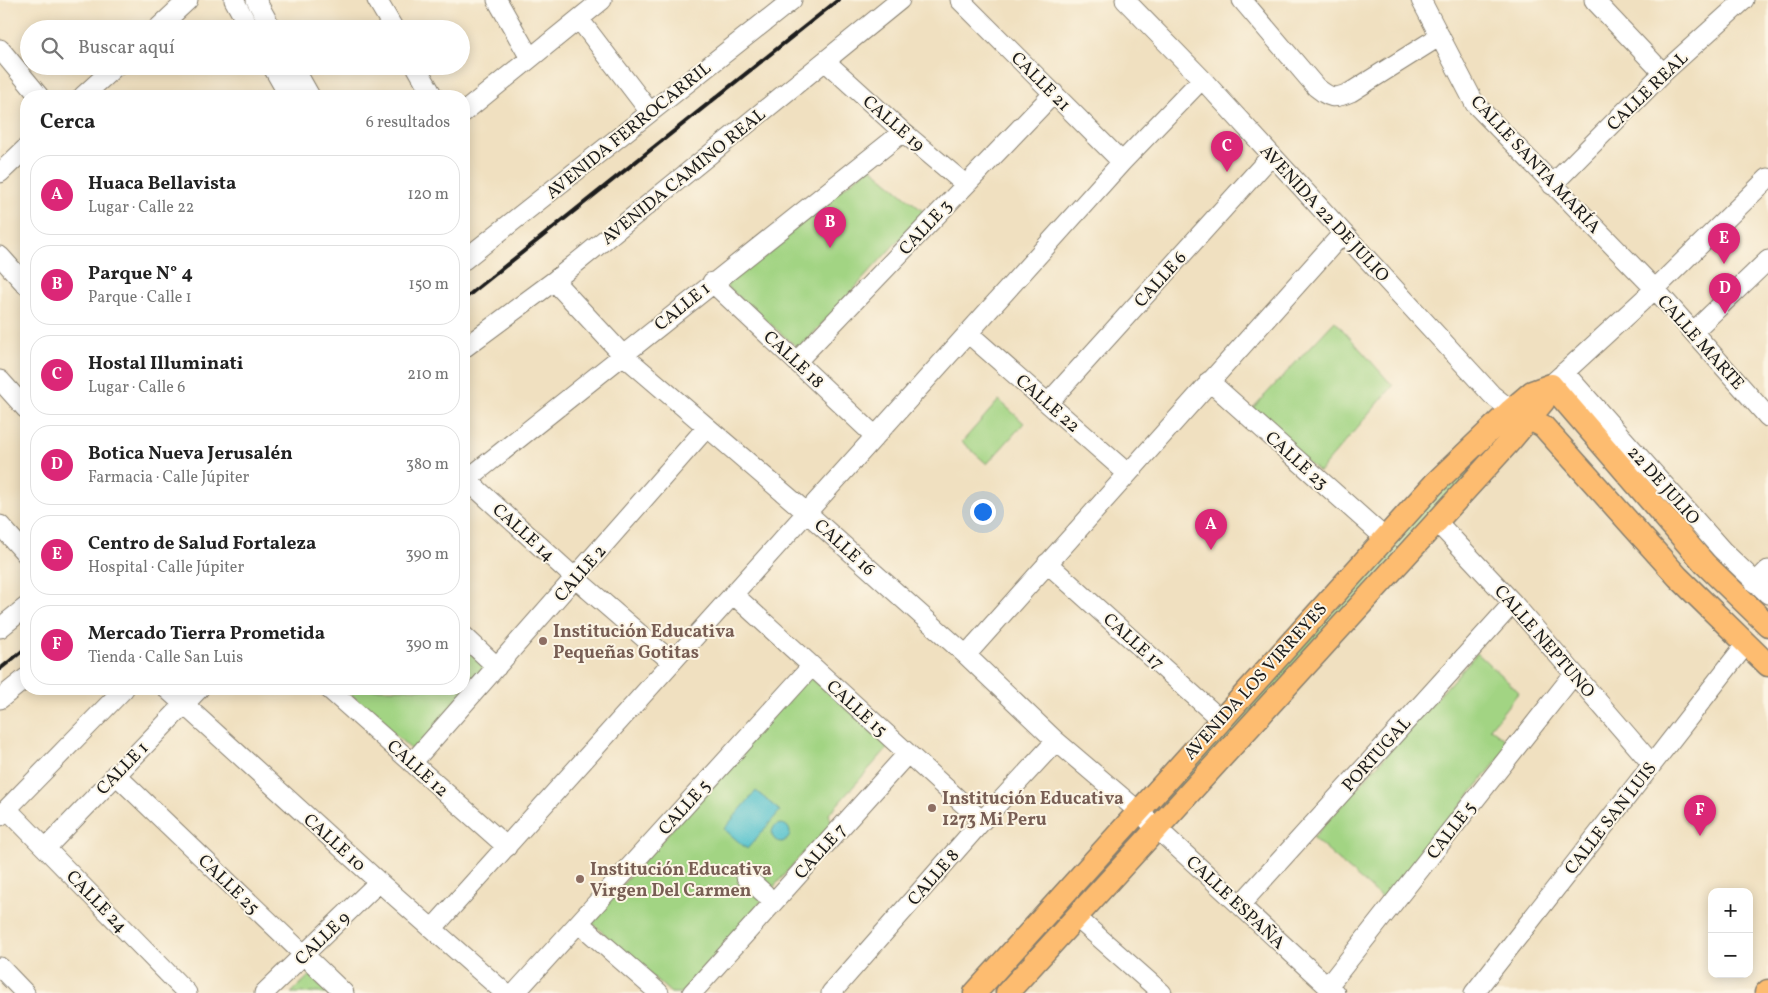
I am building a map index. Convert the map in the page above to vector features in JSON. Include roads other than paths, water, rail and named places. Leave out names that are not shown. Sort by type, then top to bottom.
[{"type":"main road","name":"AVENIDA LOS VIRREYES","points":[[975,993],[1137,810],[1434,484],[1520,414],[1543,402],[1557,379]]},
{"type":"main road","points":[[1557,379],[1705,564],[1768,625]]},
{"type":"main road","name":"AVENIDA LOS VIRREYES","points":[[1007,993],[1436,521],[1520,414]]},
{"type":"main road","points":[[1520,414],[1543,426],[1678,577],[1768,665]]},
{"type":"street","points":[[167,20],[188,0]]},
{"type":"street","points":[[234,0],[245,20]]},
{"type":"street","points":[[256,0],[267,20]]},
{"type":"street","points":[[377,0],[389,20]]},
{"type":"street","points":[[497,0],[530,58]]},
{"type":"street","points":[[470,107],[602,0]]},
{"type":"street","name":"AVENIDA FERROCARRIL","points":[[470,255],[792,0]]},
{"type":"street","name":"AVENIDA CAMINO REAL","points":[[470,344],[554,281],[900,0]]},
{"type":"street","name":"CALLE 21","points":[[960,0],[1122,162]]},
{"type":"street","name":"AVENIDA 22 DE JULIO","points":[[1125,0],[1202,79],[1492,395],[1520,414]]},
{"type":"street","points":[[1242,0],[1316,87],[1329,97],[1340,97],[1351,92],[1440,36]]},
{"type":"street","name":"CALLE SANTA MARÍA","points":[[1421,0],[1475,104],[1655,289]]},
{"type":"street","points":[[1594,0],[1663,73]]},
{"type":"street","name":"CALLE REAL","points":[[1552,185],[1734,3]]},
{"type":"street","points":[[579,19],[650,112]]},
{"type":"street","points":[[0,49],[20,73]]},
{"type":"street","name":"CALLE 19","points":[[825,61],[903,132],[965,184]]},
{"type":"street","points":[[22,75],[34,90]]},
{"type":"street","points":[[90,90],[106,75]]},
{"type":"street","points":[[277,75],[286,90]]},
{"type":"street","points":[[298,75],[307,90]]},
{"type":"street","points":[[421,75],[430,90]]},
{"type":"street","points":[[433,928],[1122,162],[1202,79]]},
{"type":"street","name":"CALLE 3","points":[[797,361],[1054,93]]},
{"type":"street","name":"CALLE 1","points":[[470,476],[903,132]]},
{"type":"street","points":[[0,173],[20,154]]},
{"type":"street","name":"CALLE 6","points":[[1048,403],[1272,155]]},
{"type":"street","name":"AVENIDA LOS VIRREYES","points":[[1557,379],[1655,289],[1768,178]]},
{"type":"street","points":[[966,655],[1127,473],[1344,233]]},
{"type":"street","points":[[0,256],[20,278]]},
{"type":"street","points":[[1693,332],[1768,260]]},
{"type":"street","name":"CALLE 16","points":[[554,281],[622,354],[807,512],[966,655],[1056,741],[1137,810]]},
{"type":"street","name":"CALLE 18","points":[[712,282],[876,436]]},
{"type":"street","name":"CALLE MARTE","points":[[1655,289],[1767,412]]},
{"type":"street","name":"CALLE 22","points":[[968,333],[1127,473]]},
{"type":"street","name":"22 DE JULIO","points":[[1557,379],[1722,550],[1764,582]]},
{"type":"street","points":[[0,380],[20,402]]},
{"type":"street","name":"CALLE 23","points":[[1209,382],[1384,538]]},
{"type":"street","name":"CALLE 2","points":[[412,763],[707,427]]},
{"type":"street","name":"CALLE 14","points":[[470,484],[672,662]]},
{"type":"street","name":"CALLE NEPTUNO","points":[[1436,521],[1513,603],[1652,764]]},
{"type":"street","points":[[0,525],[20,547]]},
{"type":"street","name":"CALLE 17","points":[[1047,563],[1220,719]]},
{"type":"street","name":"CALLE 15","points":[[733,594],[982,821]]},
{"type":"street","name":"PORTUGAL","points":[[1240,905],[1513,603]]},
{"type":"street","points":[[0,628],[20,612]]},
{"type":"street","points":[[470,642],[497,667]]},
{"type":"street","name":"CALLE SAN LUIS","points":[[1474,993],[1746,644]]},
{"type":"street","name":"CALLE 5","points":[[515,993],[812,666]]},
{"type":"street","name":"CALLE 5","points":[[1331,990],[1574,674]]},
{"type":"street","points":[[0,699],[20,683]]},
{"type":"street","points":[[4,812],[118,695]]},
{"type":"street","name":"CALLE 10","points":[[173,695],[504,993]]},
{"type":"street","name":"CALLE 1","points":[[46,848],[193,695]]},
{"type":"street","name":"CALLE 12","points":[[336,695],[507,847]]},
{"type":"street","name":"CALLE 8","points":[[831,993],[982,821],[1056,741]]},
{"type":"street","name":"CALLE 7","points":[[692,993],[908,754]]},
{"type":"street","name":"CALLE 25","points":[[116,774],[344,993]]},
{"type":"street","name":"CALLE ESPAÑA","points":[[1137,810],[1331,990]]},
{"type":"street","name":"CALLE 24","points":[[4,812],[46,848],[187,993]]},
{"type":"street","points":[[746,877],[765,894]]},
{"type":"street","name":"CALLE 9","points":[[264,993],[379,882]]},
{"type":"street","points":[[1076,917],[1162,993]]},
{"type":"street","points":[[579,922],[659,993]]},
{"type":"street","points":[[0,967],[25,993]]},
{"type":"water","points":[[756,791],[780,811],[747,849],[724,829]]},
{"type":"water","points":[[777,824],[785,824],[790,829],[788,840],[777,842],[772,837],[772,829]]},
{"type":"railway","points":[[470,294],[838,0]]},
{"type":"railway","points":[[0,669],[20,653]]},
{"type":"place","name":"Hostal Illuminati","points":[[1227,172]]},
{"type":"place","name":"Parque N° 4","points":[[830,248]]},
{"type":"place","name":"Centro de Salud Fortaleza","points":[[1724,264]]},
{"type":"place","name":"Botica Nueva Jerusalén","points":[[1725,314]]},
{"type":"place","name":"Huaca Bellavista","points":[[1211,550]]},
{"type":"place","name":"Institución Educativa Pequeñas Gotitas","points":[[543,641]]},
{"type":"place","name":"Institución Educativa 1273 Mi Peru","points":[[932,808]]},
{"type":"place","name":"Mercado Tierra Prometida","points":[[1700,836]]},
{"type":"place","name":"Institución Educativa Virgen Del Carmen","points":[[580,879]]}]
